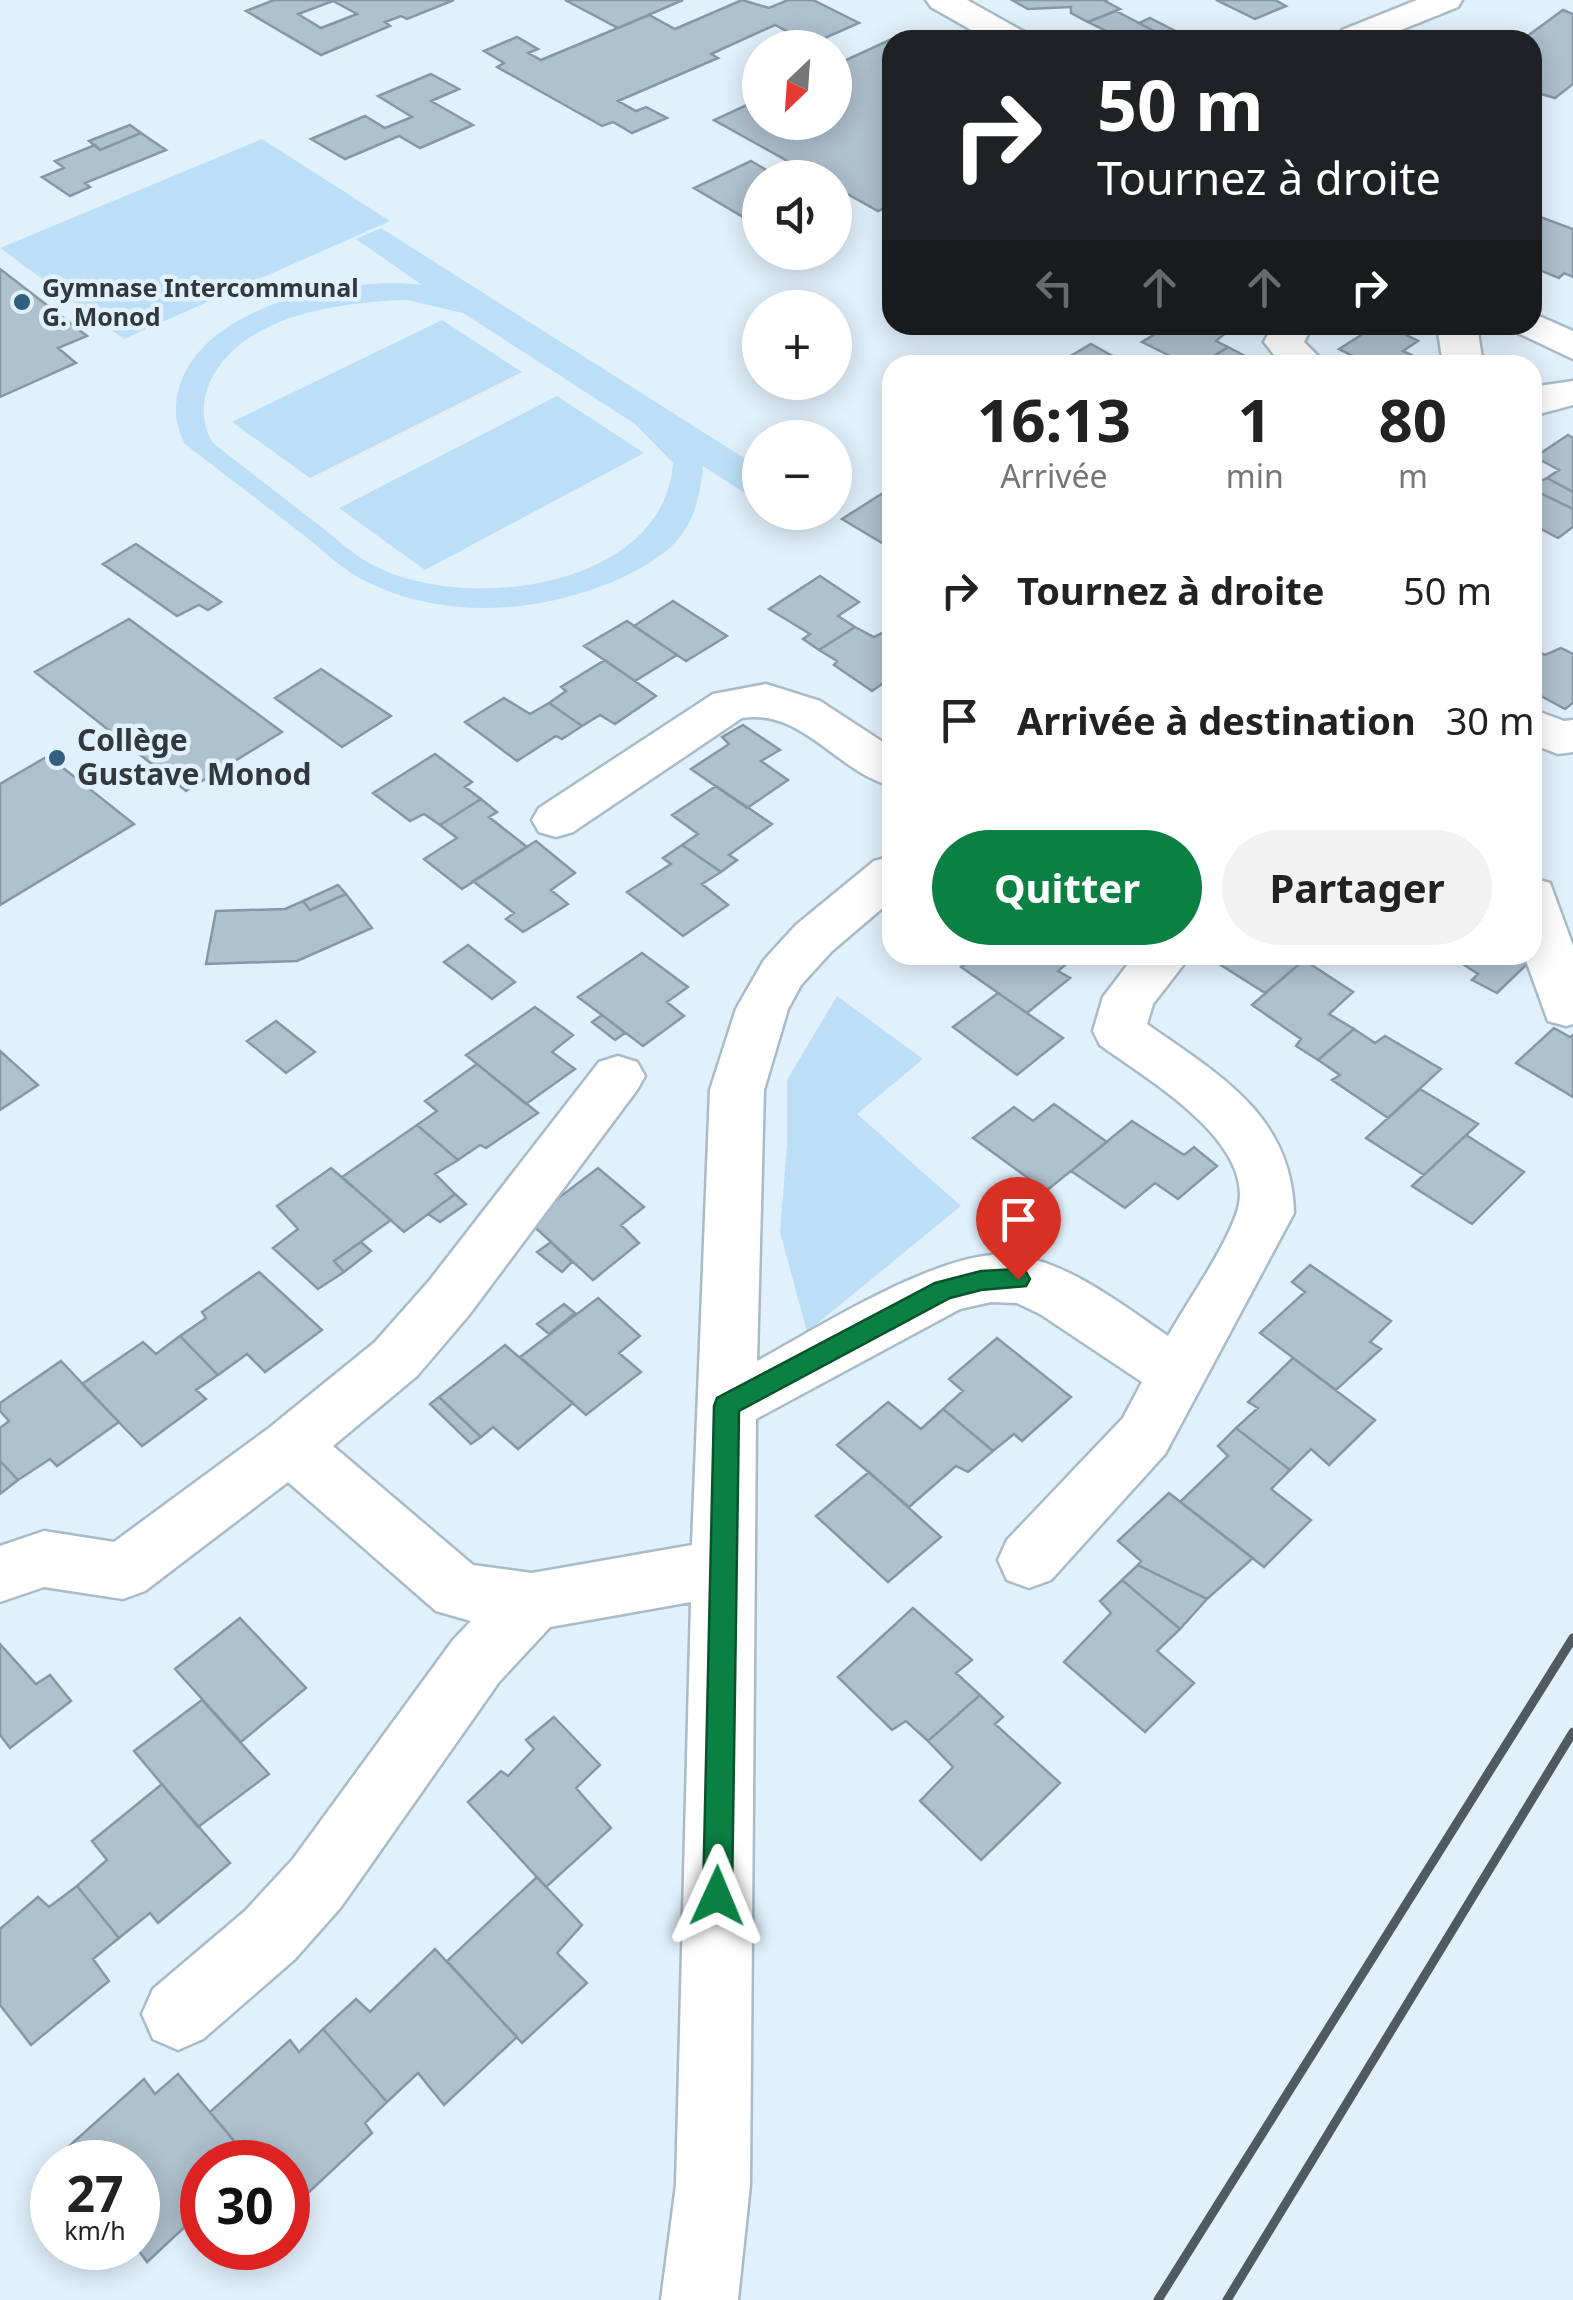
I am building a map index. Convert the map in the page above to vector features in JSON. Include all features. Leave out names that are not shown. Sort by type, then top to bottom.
[{"type":"street","points":[[943,0],[996,30]]},
{"type":"street","points":[[1371,30],[1446,0]]},
{"type":"street","points":[[1542,330],[1573,347]]},
{"type":"street","points":[[1542,398],[1573,393]]},
{"type":"street","points":[[556,820],[730,704],[766,699],[804,712],[882,763]]},
{"type":"street","points":[[698,2300],[714,2166],[726,1406],[738,1090],[748,1048],[782,973],[814,938],[882,881]]},
{"type":"street","points":[[1542,929],[1566,1008]]},
{"type":"street","points":[[1029,1560],[1144,1436],[1266,1213],[1270,1186],[1260,1156],[1237,1121],[1119,1031],[1129,997],[1156,965]]},
{"type":"street","points":[[0,1574],[44,1560],[123,1571],[290,1446],[396,1359],[448,1298],[618,1076]]},
{"type":"street","points":[[726,1406],[944,1290],[981,1280],[1018,1279],[1062,1299],[1180,1376]]},
{"type":"street","points":[[290,1446],[458,1591],[532,1602],[724,1568]]},
{"type":"street","points":[[178,2014],[270,1936],[317,1882],[476,1660],[532,1602]]},
{"type":"shaded area","points":[[262,139],[390,221],[124,339],[0,248]]},
{"type":"shaded area","points":[[381,228],[742,457],[742,491],[703,466],[698,496],[682,534],[647,564],[617,580],[556,600],[524,606],[460,607],[397,594],[351,573],[185,444],[177,423],[180,385],[195,357],[219,334],[249,315],[320,291],[391,283],[422,285],[356,239]],"holes":[[[407,300],[463,313],[635,424],[673,463],[661,506],[635,539],[597,564],[553,580],[504,588],[455,587],[410,579],[357,555],[213,443],[204,415],[209,384],[224,360],[268,327],[324,309]]]},
{"type":"shaded area","points":[[442,320],[522,372],[310,478],[232,422]]},
{"type":"shaded area","points":[[557,396],[644,453],[425,570],[339,508]]},
{"type":"shaded area","points":[[837,996],[923,1059],[857,1114],[961,1206],[807,1332],[780,1232],[787,1080]]},
{"type":"building","points":[[274,0],[454,0],[407,19],[401,16],[385,22],[390,26],[321,55],[246,11]],"holes":[[[333,1],[357,14],[321,28],[298,14]]]},
{"type":"building","points":[[565,0],[683,0],[618,28]]},
{"type":"building","points":[[742,0],[769,8],[788,0],[813,0],[859,23],[843,30],[784,30],[775,25],[764,30],[742,30],[742,40],[711,54],[718,58],[618,101],[636,111],[646,107],[667,118],[632,133],[613,122],[602,126],[497,67],[504,63],[484,51],[517,37],[538,49],[528,53],[541,60],[649,15],[675,29]]},
{"type":"building","points":[[1012,0],[1108,0],[1105,1],[1120,9],[1088,22],[1071,13],[1071,7],[1028,9]]},
{"type":"building","points":[[1216,0],[1275,0],[1286,6],[1255,19]]},
{"type":"building","points":[[1563,10],[1573,14],[1573,84],[1555,98],[1542,94],[1542,30],[1536,30]]},
{"type":"building","points":[[1116,11],[1152,30],[1104,30],[1088,22]]},
{"type":"building","points":[[1150,18],[1173,30],[1152,30],[1139,23]]},
{"type":"building","points":[[882,44],[882,209],[878,211],[852,196],[852,160],[786,160],[750,140],[852,140],[852,57]]},
{"type":"building","points":[[431,74],[459,89],[431,101],[473,125],[420,148],[399,136],[345,159],[311,139],[365,116],[385,128],[412,117],[378,96]]},
{"type":"building","points":[[742,107],[742,136],[714,120]]},
{"type":"building","points":[[130,125],[141,133],[100,150],[89,141]]},
{"type":"building","points":[[141,133],[166,150],[85,183],[90,187],[70,196],[42,177],[64,168],[55,161],[95,145],[100,150]]},
{"type":"building","points":[[742,165],[742,216],[694,188]]},
{"type":"building","points":[[1542,218],[1573,229],[1573,277],[1564,273],[1559,278],[1542,271]]},
{"type":"building","name":"Gymnase Intercommunal G. Monod","points":[[0,269],[87,336],[58,348],[76,363],[0,397]]},
{"type":"building","points":[[1154,335],[1223,335],[1216,341],[1228,347],[1215,355],[1168,355],[1142,342]]},
{"type":"building","points":[[1361,335],[1406,335],[1418,341],[1403,351],[1411,355],[1351,355],[1339,349]]},
{"type":"building","points":[[1091,344],[1111,355],[1072,355]]},
{"type":"building","points":[[1228,347],[1243,355],[1216,355]]},
{"type":"building","points":[[1568,435],[1573,438],[1573,492],[1547,478],[1559,470],[1542,461],[1542,452]]},
{"type":"building","points":[[1547,478],[1573,492],[1573,509],[1542,494],[1542,480]]},
{"type":"building","points":[[882,494],[882,543],[852,525],[852,513]]},
{"type":"building","points":[[1542,494],[1573,509],[1573,527],[1558,538],[1542,529]]},
{"type":"building","points":[[136,544],[221,602],[208,610],[199,605],[177,616],[103,564]]},
{"type":"building","points":[[820,576],[859,602],[838,616],[855,627],[819,650],[803,639],[810,634],[769,609]]},
{"type":"building","points":[[673,601],[727,636],[686,661],[634,626]]},
{"type":"building","points":[[129,619],[282,732],[186,791],[35,672]]},
{"type":"building","points":[[627,621],[677,655],[635,681],[584,646]]},
{"type":"building","points":[[855,627],[874,637],[882,633],[882,684],[872,691],[819,650]]},
{"type":"building","points":[[1561,648],[1573,654],[1573,703],[1565,709],[1542,696],[1542,654]]},
{"type":"building","points":[[605,660],[656,696],[615,724],[600,715],[582,726],[549,703],[566,691],[561,687]]},
{"type":"building","points":[[321,669],[391,716],[342,747],[275,698]]},
{"type":"building","points":[[504,698],[530,714],[549,703],[582,726],[562,739],[556,736],[517,761],[465,722]]},
{"type":"building","points":[[743,725],[780,750],[761,761],[788,780],[747,808],[691,769],[729,744],[722,737]]},
{"type":"building","points":[[435,754],[472,782],[465,787],[481,799],[440,825],[424,814],[410,821],[373,793]]},
{"type":"building","points":[[48,756],[134,824],[0,905],[0,784]]},
{"type":"building","points":[[716,786],[772,824],[729,855],[737,860],[721,872],[682,845],[698,834],[672,815]]},
{"type":"building","points":[[481,799],[497,812],[489,817],[527,847],[462,889],[424,859],[457,838],[440,825]]},
{"type":"building","points":[[536,841],[575,873],[551,890],[568,904],[523,932],[506,919],[514,913],[473,881]]},
{"type":"building","points":[[682,845],[721,872],[702,884],[728,905],[683,936],[627,892],[671,864],[663,858]]},
{"type":"building","points":[[338,885],[346,894],[310,910],[303,901]]},
{"type":"building","points":[[346,894],[372,928],[297,961],[206,964],[216,911],[285,909],[303,901],[310,910]]},
{"type":"building","points":[[468,945],[515,982],[492,999],[444,962]]},
{"type":"building","points":[[642,953],[688,987],[667,1002],[684,1016],[643,1046],[578,997]]},
{"type":"building","points":[[1065,965],[1058,971],[1070,978],[1027,1013],[961,967]]},
{"type":"building","points":[[1221,965],[1298,965],[1265,993]]},
{"type":"building","points":[[1298,965],[1312,965],[1353,992],[1329,1014],[1354,1029],[1318,1060],[1296,1046],[1301,1039],[1252,1005]]},
{"type":"building","points":[[1464,965],[1526,965],[1497,993],[1472,980],[1478,974]]},
{"type":"building","points":[[998,993],[1063,1038],[1017,1075],[953,1027]]},
{"type":"building","points":[[535,1007],[573,1035],[552,1052],[575,1069],[526,1104],[466,1055]]},
{"type":"building","points":[[602,1015],[625,1033],[615,1040],[592,1022]]},
{"type":"building","points":[[276,1021],[315,1052],[286,1073],[247,1041]]},
{"type":"building","points":[[1554,1028],[1573,1035],[1573,1097],[1516,1063]]},
{"type":"building","points":[[1354,1029],[1375,1043],[1385,1036],[1441,1069],[1388,1118],[1332,1080],[1340,1075],[1318,1060]]},
{"type":"building","points":[[0,1051],[38,1085],[0,1110]]},
{"type":"building","points":[[477,1064],[538,1113],[486,1148],[480,1145],[458,1160],[417,1125],[437,1111],[425,1101]]},
{"type":"building","points":[[1420,1089],[1478,1124],[1424,1175],[1366,1138]]},
{"type":"building","points":[[1054,1104],[1107,1142],[1046,1191],[973,1138],[1014,1107],[1033,1121]]},
{"type":"building","points":[[1132,1121],[1184,1155],[1194,1147],[1217,1166],[1178,1199],[1155,1183],[1125,1208],[1071,1171]]},
{"type":"building","points":[[417,1125],[458,1160],[435,1174],[455,1194],[404,1232],[342,1177]]},
{"type":"building","points":[[1466,1135],[1524,1172],[1472,1224],[1412,1186]]},
{"type":"building","points":[[331,1168],[391,1220],[334,1261],[344,1272],[318,1289],[273,1248],[298,1229],[277,1206]]},
{"type":"building","points":[[598,1168],[644,1207],[621,1225],[639,1243],[593,1280],[528,1221]]},
{"type":"building","points":[[455,1194],[466,1204],[440,1222],[428,1214]]},
{"type":"building","points":[[361,1242],[371,1251],[344,1272],[334,1261]]},
{"type":"building","points":[[551,1242],[572,1262],[562,1272],[537,1252]]},
{"type":"building","points":[[1310,1265],[1391,1321],[1370,1342],[1381,1349],[1336,1390],[1260,1333],[1305,1292],[1292,1282]]},
{"type":"building","points":[[259,1272],[322,1330],[265,1372],[247,1354],[218,1375],[180,1336],[206,1318],[202,1312]]},
{"type":"building","points":[[598,1298],[640,1336],[619,1353],[641,1372],[586,1415],[520,1357]]},
{"type":"building","points":[[564,1304],[575,1313],[549,1334],[537,1324]]},
{"type":"building","points":[[180,1336],[218,1375],[196,1390],[206,1399],[142,1446],[82,1384],[143,1342],[156,1354]]},
{"type":"building","points":[[997,1338],[1071,1397],[1022,1441],[1014,1434],[993,1451],[943,1409],[963,1391],[949,1379]]},
{"type":"building","points":[[505,1345],[573,1403],[518,1449],[493,1427],[481,1437],[439,1397]]},
{"type":"building","points":[[1293,1358],[1375,1420],[1329,1465],[1311,1449],[1290,1470],[1236,1428],[1258,1408],[1248,1402]]},
{"type":"building","points":[[61,1361],[119,1422],[57,1466],[50,1459],[18,1480],[0,1461],[0,1428],[9,1421],[0,1411],[0,1403]]},
{"type":"building","points":[[439,1397],[481,1437],[471,1444],[430,1404]]},
{"type":"building","points":[[888,1402],[921,1429],[943,1409],[993,1451],[968,1472],[956,1466],[909,1507],[837,1445]]},
{"type":"building","points":[[1236,1428],[1290,1470],[1271,1489],[1311,1520],[1264,1567],[1180,1502],[1228,1456],[1218,1446]]},
{"type":"building","points":[[0,1461],[18,1480],[0,1494]]},
{"type":"building","points":[[869,1472],[941,1537],[888,1582],[816,1516]]},
{"type":"building","points":[[1169,1493],[1253,1558],[1207,1599],[1138,1565],[1141,1561],[1118,1541]]},
{"type":"building","points":[[1138,1565],[1207,1599],[1180,1629],[1122,1580]]},
{"type":"building","points":[[1122,1580],[1180,1629],[1157,1651],[1194,1683],[1145,1732],[1064,1662],[1111,1613],[1100,1601]]},
{"type":"building","points":[[913,1608],[972,1660],[956,1673],[980,1695],[928,1741],[906,1721],[892,1730],[838,1677]]},
{"type":"building","points":[[240,1618],[306,1688],[241,1742],[175,1669]]},
{"type":"building","points":[[0,1644],[36,1684],[50,1675],[71,1701],[10,1748],[0,1735]]},
{"type":"building","points":[[980,1695],[1003,1717],[995,1724],[1060,1783],[981,1860],[920,1801],[953,1767],[928,1741]]},
{"type":"building","points":[[202,1700],[269,1774],[198,1827],[134,1751]]},
{"type":"building","points":[[554,1717],[600,1765],[576,1788],[611,1828],[546,1887],[468,1802],[501,1771],[508,1776],[534,1749],[526,1740]]},
{"type":"building","points":[[162,1784],[230,1863],[158,1923],[150,1913],[119,1938],[77,1886],[107,1860],[92,1841]]},
{"type":"building","points":[[537,1877],[582,1925],[557,1953],[587,1983],[522,2043],[447,1961]]},
{"type":"building","points":[[77,1886],[119,1938],[93,1959],[109,1981],[31,2045],[0,2005],[0,1929],[38,1897],[49,1907]]},
{"type":"building","points":[[435,1949],[517,2037],[444,2105],[418,2073],[387,2102],[323,2029],[356,1999],[370,2012]]},
{"type":"building","points":[[323,2029],[387,2102],[365,2123],[372,2133],[310,2191],[310,2140],[234,2140],[210,2112],[290,2040],[299,2052]]},
{"type":"building","points":[[178,2074],[233,2140],[180,2140],[180,2231],[160,2250],[160,2140],[76,2140],[144,2079],[155,2094]]},
{"type":"railway","points":[[1158,2300],[1573,1638]]},
{"type":"railway","points":[[1227,2300],[1573,1732]]},
{"type":"place","name":"Gymnase Intercommunal G. Monod","points":[[22,302]]},
{"type":"place","name":"Collège Gustave Monod","points":[[57,758]]},
{"type":"route","points":[[717,1896],[726,1406],[944,1290],[981,1280],[1018,1279]]}]
